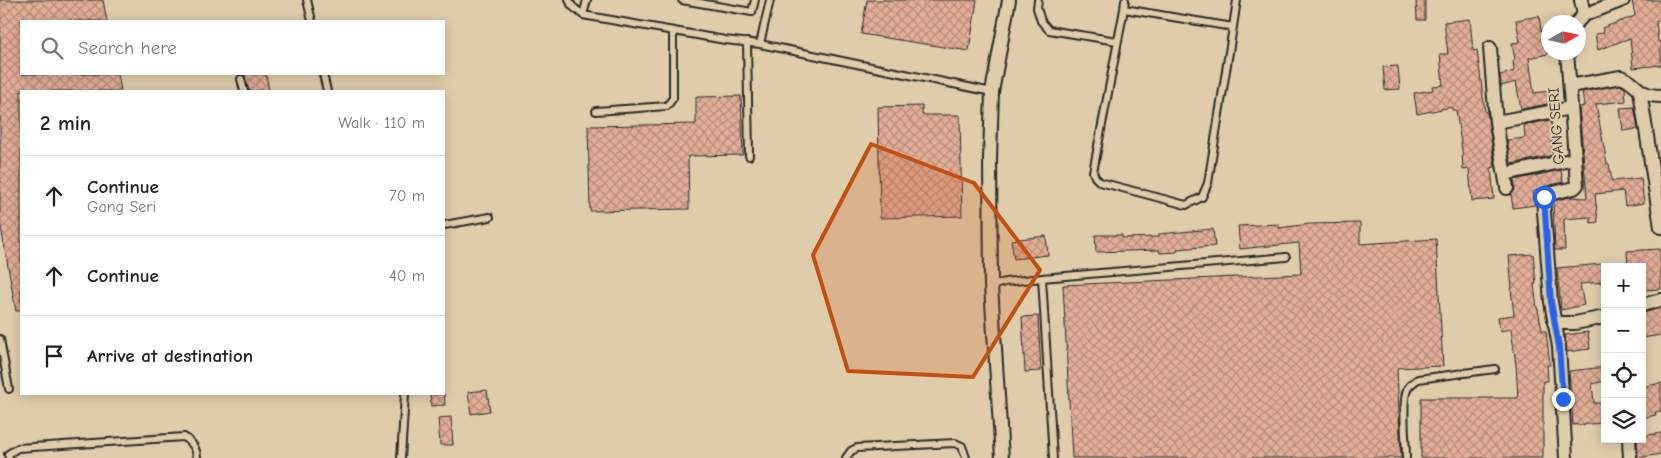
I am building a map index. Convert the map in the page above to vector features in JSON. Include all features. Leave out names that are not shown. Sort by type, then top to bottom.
[{"type":"street","points":[[1002,458],[992,286],[990,159],[992,92],[1009,0]]},
{"type":"street","points":[[1580,15],[1581,0]]},
{"type":"street","points":[[1586,16],[1616,2]]},
{"type":"street","points":[[1490,48],[1496,122],[1507,188]]},
{"type":"street","name":"GANG SERI","points":[[1554,323],[1543,199],[1545,195],[1574,188],[1576,184],[1568,60]]},
{"type":"street","points":[[1570,86],[1621,77],[1640,91],[1652,96],[1661,96]]},
{"type":"street","points":[[1640,91],[1661,227]]},
{"type":"street","points":[[1496,122],[1571,108]]},
{"type":"street","points":[[1505,174],[1575,159]]},
{"type":"street","points":[[1646,304],[1661,300]]},
{"type":"street","points":[[1566,458],[1559,347],[1554,323],[1575,323],[1601,318]]},
{"type":"street","points":[[1629,443],[1630,458]]},
{"type":"lane","points":[[308,0],[312,20]]},
{"type":"lane","points":[[569,0],[572,6],[583,15],[725,40],[760,44],[992,92]]},
{"type":"lane","points":[[583,15],[586,0]]},
{"type":"lane","points":[[682,0],[752,12],[755,0]]},
{"type":"lane","points":[[760,44],[770,0]]},
{"type":"lane","points":[[1038,0],[1037,8],[1041,21],[1049,30],[1117,40]]},
{"type":"lane","points":[[1126,0],[1093,172],[1100,182],[1186,205],[1202,197],[1208,184],[1237,0]]},
{"type":"lane","points":[[1124,9],[1232,27]]},
{"type":"lane","points":[[596,111],[667,106],[671,103],[673,98],[673,31]]},
{"type":"lane","points":[[747,42],[749,156]]},
{"type":"lane","points":[[322,75],[326,90]]},
{"type":"lane","points":[[241,79],[244,90]]},
{"type":"lane","points":[[445,225],[490,217]]},
{"type":"lane","points":[[992,286],[1005,282],[1042,278],[1286,257]]},
{"type":"lane","points":[[1042,278],[1053,458]]},
{"type":"lane","points":[[0,339],[9,389]]},
{"type":"lane","points":[[1406,458],[1405,402],[1406,392],[1411,384],[1418,379],[1495,369]]},
{"type":"lane","points":[[401,458],[405,395]]},
{"type":"lane","points":[[9,458],[8,454],[18,448],[184,437],[192,443],[197,453],[197,458]]},
{"type":"lane","points":[[846,458],[851,451],[857,448],[955,443],[962,446],[966,458]]},
{"type":"highlighted area","points":[[871,144],[974,183],[1040,270],[973,377],[848,371],[813,255]]},
{"type":"building","points":[[0,0],[103,0],[107,20],[20,20],[20,75],[118,75],[121,90],[20,90],[20,311],[16,311],[0,222]]},
{"type":"building","points":[[867,0],[977,0],[969,51],[861,34]]},
{"type":"building","points":[[1416,0],[1425,0],[1425,20],[1417,20]]},
{"type":"building","points":[[1632,0],[1660,0],[1661,21],[1656,21],[1658,42],[1661,41],[1661,65],[1633,68],[1630,38],[1598,50],[1595,34],[1604,33],[1602,28],[1635,16]]},
{"type":"building","points":[[1539,16],[1541,55],[1529,58],[1534,93],[1550,91],[1552,103],[1521,109],[1516,82],[1501,86],[1500,75],[1514,71],[1513,61],[1515,60],[1512,43],[1520,42],[1516,20]]},
{"type":"building","points":[[1470,19],[1473,51],[1477,50],[1485,112],[1487,112],[1495,167],[1491,168],[1494,199],[1472,201],[1469,169],[1463,170],[1456,110],[1452,110],[1452,107],[1417,114],[1414,93],[1433,90],[1432,86],[1443,85],[1440,54],[1448,54],[1444,22]]},
{"type":"building","points":[[1398,66],[1400,89],[1385,90],[1383,67]]},
{"type":"building","points":[[244,75],[266,75],[269,90],[249,90]]},
{"type":"building","points":[[1620,85],[1625,88],[1626,101],[1596,104],[1607,164],[1609,164],[1612,181],[1641,178],[1644,203],[1625,206],[1623,191],[1595,194],[1598,222],[1591,223],[1590,217],[1564,219],[1565,250],[1555,250],[1553,201],[1570,197],[1587,198],[1579,107],[1584,106],[1582,92]]},
{"type":"building","points":[[741,96],[743,155],[688,156],[689,209],[590,211],[588,126],[696,124],[696,97]]},
{"type":"building","points":[[922,106],[922,115],[960,115],[962,216],[880,218],[878,107]]},
{"type":"building","points":[[1634,107],[1638,129],[1623,131],[1620,108]]},
{"type":"building","points":[[1551,120],[1553,155],[1511,164],[1507,140],[1525,138],[1524,125]]},
{"type":"building","points":[[1561,170],[1563,182],[1543,187],[1533,192],[1535,205],[1513,208],[1511,195],[1515,190],[1514,180]]},
{"type":"building","points":[[1360,223],[1360,244],[1436,239],[1443,366],[1397,368],[1401,458],[1072,458],[1063,285],[1301,274],[1299,243],[1240,249],[1238,226],[1279,224],[1279,228],[1310,224]]},
{"type":"building","points":[[1213,229],[1215,246],[1177,249],[1177,252],[1160,253],[1159,250],[1096,252],[1095,235],[1122,235],[1122,238],[1159,237],[1159,234]]},
{"type":"building","points":[[1046,236],[1048,255],[1014,259],[1011,240]]},
{"type":"building","points":[[1660,249],[1661,289],[1646,290],[1646,263],[1628,263],[1627,251]]},
{"type":"building","points":[[1533,254],[1537,309],[1542,331],[1546,331],[1550,365],[1547,365],[1548,381],[1543,381],[1543,458],[1421,458],[1421,398],[1518,398],[1511,329],[1500,331],[1498,317],[1514,315],[1509,256]]},
{"type":"building","points":[[1601,264],[1601,282],[1580,284],[1584,305],[1561,310],[1557,268]]},
{"type":"building","points":[[1661,308],[1661,335],[1646,337],[1646,312]]},
{"type":"building","points":[[1038,316],[1041,371],[1025,372],[1022,317]]},
{"type":"building","points":[[1588,332],[1590,349],[1567,352],[1565,335]]},
{"type":"building","points":[[1601,367],[1601,382],[1592,384],[1594,403],[1601,403],[1601,423],[1573,425],[1569,371]]},
{"type":"building","points":[[1661,383],[1661,411],[1655,412],[1656,415],[1646,417],[1646,398],[1646,386]]},
{"type":"building","points":[[487,390],[490,411],[471,414],[468,392]]},
{"type":"building","points":[[430,395],[444,395],[445,405],[431,406]]},
{"type":"building","points":[[451,417],[453,445],[440,445],[438,418]]},
{"type":"building","points":[[1661,433],[1661,454],[1638,458],[1637,443],[1646,443],[1646,435]]},
{"type":"route","points":[[1544,197],[1551,302],[1559,347],[1563,399]]}]
